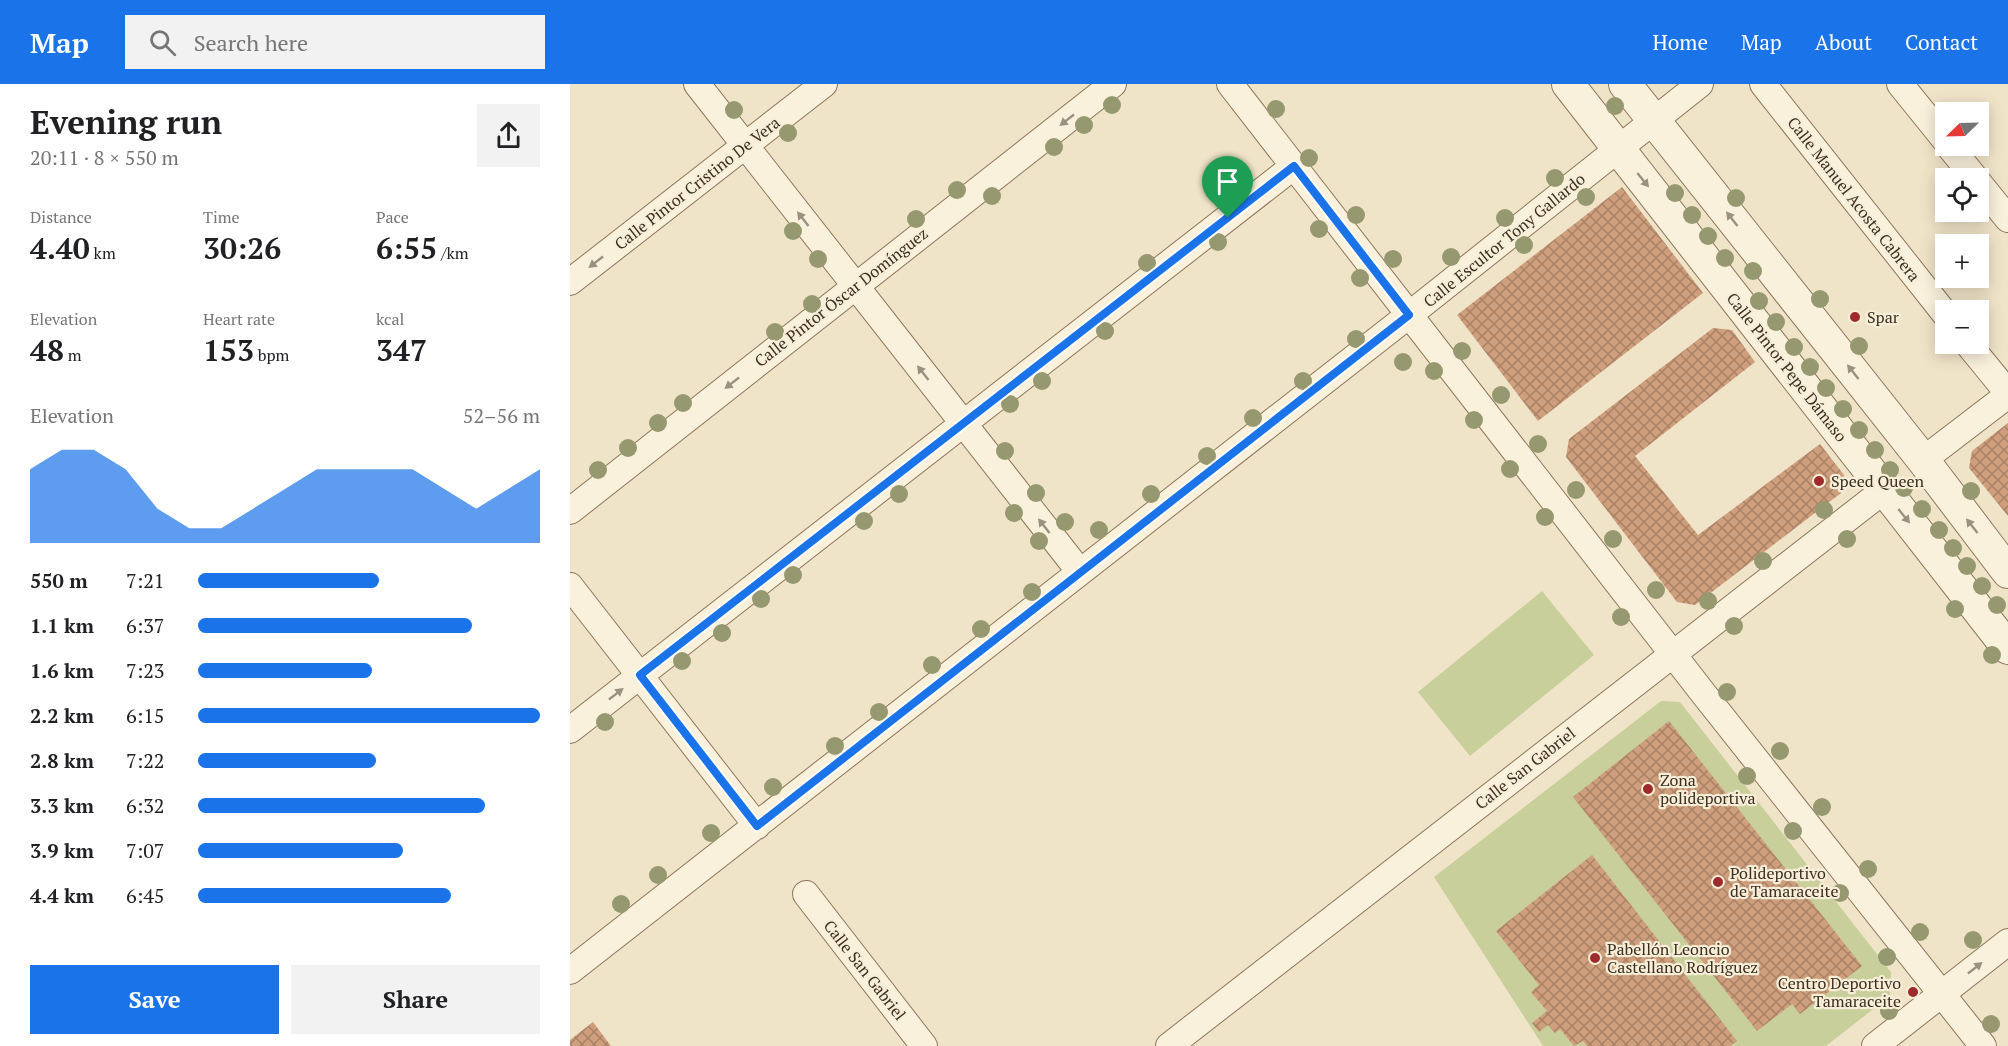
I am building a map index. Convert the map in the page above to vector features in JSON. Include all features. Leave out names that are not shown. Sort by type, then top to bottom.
[{"type":"street","points":[[697,84],[1080,572]]},
{"type":"street","name":"Calle Pintor Cristino De Vera","points":[[570,282],[824,84]]},
{"type":"street","name":"Calle Pintor Óscar Domínguez","points":[[570,511],[1113,84]]},
{"type":"street","points":[[1230,84],[1672,653],[1983,1046]]},
{"type":"street","name":"Calle Pintor Pepe Dámaso","points":[[1568,84],[1883,491],[2008,648]]},
{"type":"street","points":[[1625,84],[1923,460],[2008,572]]},
{"type":"street","name":"Calle Escultor Tony Gallardo","points":[[570,971],[1409,315],[1700,84]]},
{"type":"street","name":"Calle Manuel Acosta Cabrera","points":[[1762,84],[1935,301]]},
{"type":"street","points":[[1900,84],[1935,127]]},
{"type":"street","points":[[1957,156],[1967,168]]},
{"type":"street","points":[[570,730],[1294,166]]},
{"type":"street","points":[[1989,196],[2008,219]]},
{"type":"street","points":[[1923,460],[2008,394],[1976,354]]},
{"type":"street","name":"Calle San Gabriel","points":[[1169,1046],[1883,491]]},
{"type":"street","points":[[570,586],[757,826]]},
{"type":"street","name":"Calle San Gabriel","points":[[806,894],[924,1046]]},
{"type":"street","points":[[1875,1046],[2008,942]]},
{"type":"green space","points":[[1542,591],[1594,655],[1470,756],[1418,692]]},
{"type":"green space","name":"Zona polideportiva","points":[[1661,701],[1680,702],[1891,972],[1890,996],[1826,1046],[1543,1046],[1434,877]]},
{"type":"building","points":[[1622,187],[1703,293],[1538,421],[1457,315]]},
{"type":"building","points":[[1713,328],[1732,330],[1755,362],[1635,456],[1698,535],[1820,444],[1844,475],[1841,493],[1695,605],[1677,602],[1566,457],[1569,439]]},
{"type":"building","points":[[2008,423],[2008,516],[1969,468],[1972,451]]},
{"type":"building","name":"Polideportivo de Tamaraceite","points":[[1669,721],[1862,966],[1800,1014],[1792,1004],[1757,1031],[1573,797]]},
{"type":"building","name":"Pabellón Leoncio Castellano Rodríguez","points":[[1592,855],[1737,1041],[1730,1046],[1587,1046],[1583,1041],[1574,1046],[1560,1029],[1555,1033],[1548,1025],[1539,1032],[1532,1023],[1547,1011],[1531,992],[1539,985],[1496,931]]},
{"type":"building","points":[[593,1022],[611,1046],[570,1046],[570,1040]]},
{"type":"place","name":"Spar","points":[[1855,317]]},
{"type":"place","name":"Speed Queen","points":[[1819,481]]},
{"type":"place","name":"Zona polideportiva","points":[[1648,789]]},
{"type":"place","name":"Polideportivo de Tamaraceite","points":[[1718,882]]},
{"type":"place","name":"Pabellón Leoncio Castellano Rodríguez","points":[[1595,958]]},
{"type":"place","name":"Centro Deportivo Tamaraceite","points":[[1913,992]]},
{"type":"route","points":[[1294,166],[1409,315],[757,826],[640,675],[1228,218],[1294,166]]}]
